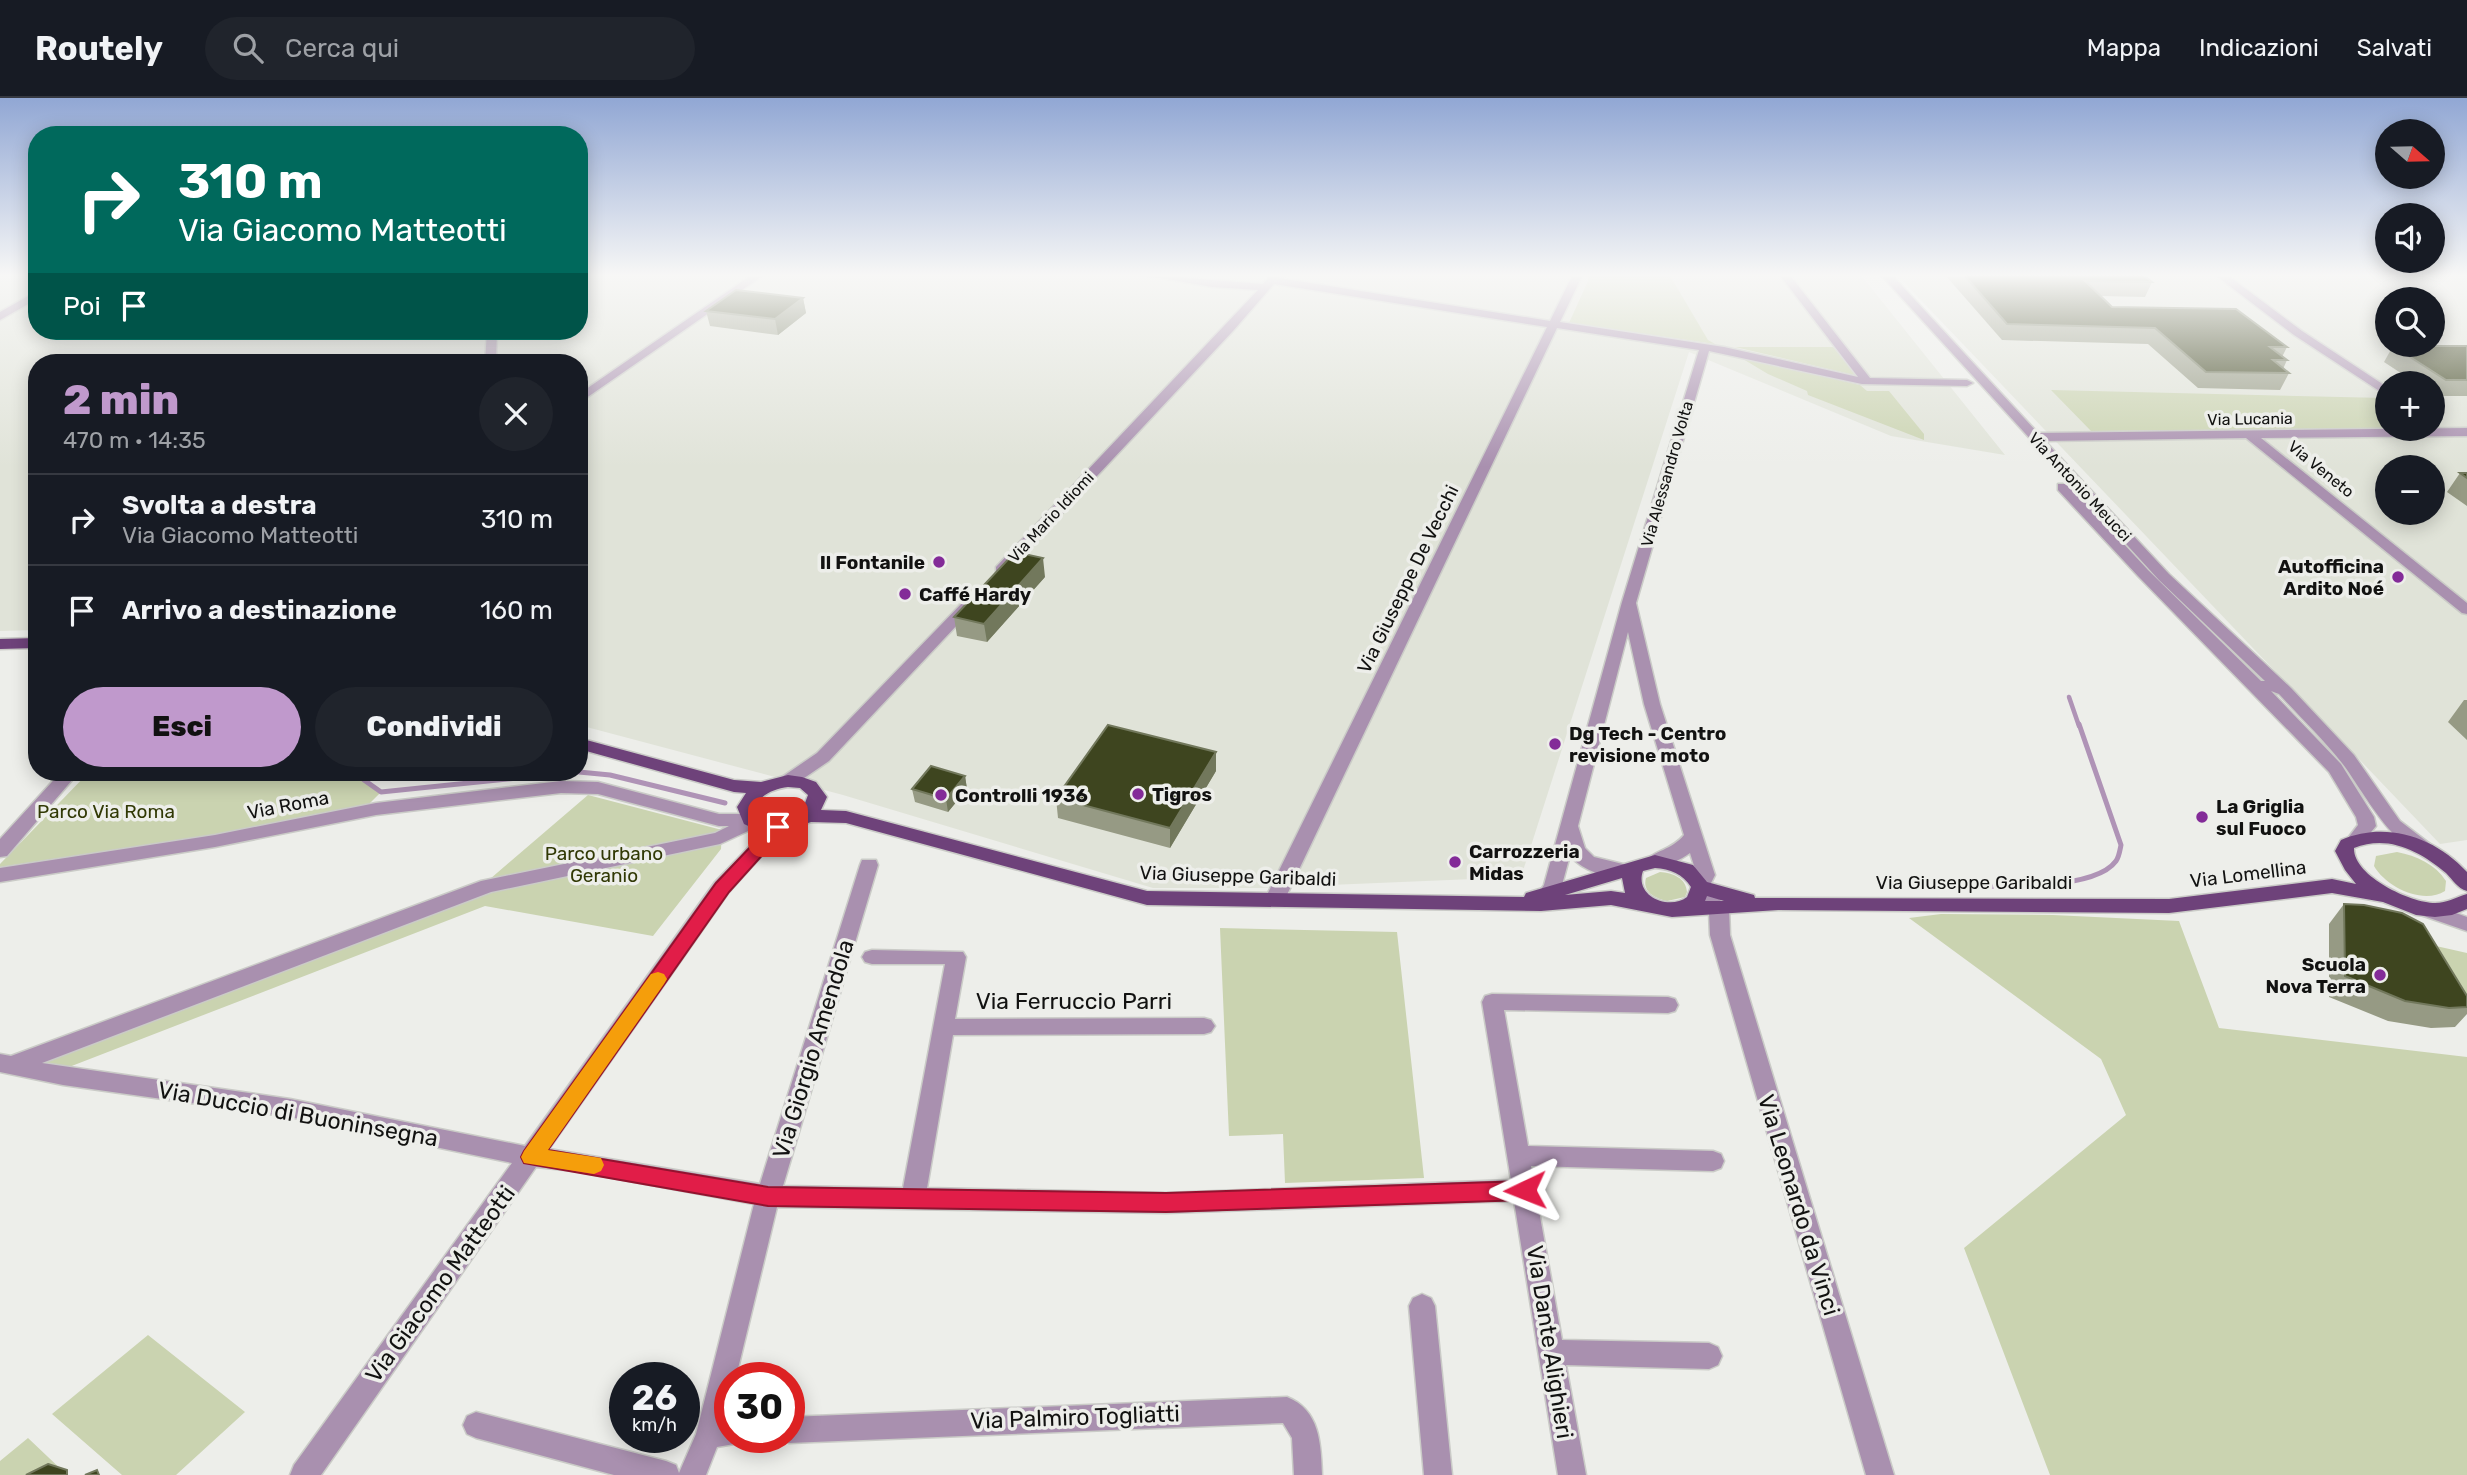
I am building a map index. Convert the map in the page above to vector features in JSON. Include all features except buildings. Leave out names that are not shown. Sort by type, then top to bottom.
[{"type":"main road","points":[[0,644],[28,643]]},
{"type":"main road","points":[[588,745],[734,786],[753,810],[778,827],[813,802],[800,782],[788,781],[753,810]]},
{"type":"main road","name":"Via Giuseppe Garibaldi","points":[[813,802],[846,817],[1131,895],[1168,900],[1541,904],[1612,898],[1645,902]]},
{"type":"main road","points":[[2357,838],[2385,837],[2467,859]]},
{"type":"main road","name":"Via Lomellina","points":[[2332,886],[2348,862],[2344,851],[2347,844],[2357,838]]},
{"type":"main road","points":[[2426,850],[2455,868],[2467,884]]},
{"type":"main road","points":[[1655,861],[1677,865],[1686,870],[1695,896],[1660,909],[1645,902],[1632,889],[1629,870],[1655,861]]},
{"type":"main road","points":[[2348,862],[2361,877],[2387,897],[2425,909],[2455,909],[2467,903]]},
{"type":"main road","name":"Via Giuseppe Garibaldi","points":[[1512,903],[1629,870]]},
{"type":"main road","name":"Via Lomellina","points":[[2169,906],[2332,886],[2387,897]]},
{"type":"main road","name":"Via Giuseppe Garibaldi","points":[[1695,896],[1779,903]]},
{"type":"main road","name":"Via Giuseppe Garibaldi","points":[[1719,908],[1779,903],[2169,906]]},
{"type":"street","points":[[588,394],[668,338]]},
{"type":"street","name":"Via Mario Idiomi","points":[[788,781],[823,757],[1218,338]]},
{"type":"street","name":"Via Giuseppe De Vecchi","points":[[1274,901],[1546,338]]},
{"type":"street","points":[[1647,338],[1704,347],[1867,381],[1967,383]]},
{"type":"street","points":[[1834,338],[1867,381]]},
{"type":"street","name":"Via Antonio Meucci","points":[[1927,338],[2143,573],[2335,768],[2365,817],[2367,826],[2357,838]]},
{"type":"street","name":"Via Antonio Meucci","points":[[1943,338],[2164,577],[2285,691],[2348,759],[2394,825],[2426,850]]},
{"type":"street","points":[[2306,338],[2375,384]]},
{"type":"street","name":"Via Alessandro Volta","points":[[1548,894],[1571,825],[1629,601],[1704,347]]},
{"type":"street","points":[[2447,432],[2467,446]]},
{"type":"street","name":"Via Lucania","points":[[2033,437],[2467,432]]},
{"type":"street","name":"Via Veneto","points":[[2250,435],[2467,610]]},
{"type":"street","name":"Via Alessandro Volta","points":[[1629,601],[1652,704],[1706,875],[1695,896]]},
{"type":"street","points":[[2257,686],[2269,685],[2285,691]]},
{"type":"street","name":"Via Mario Idiomi","points":[[813,802],[823,757]]},
{"type":"street","points":[[0,851],[62,781]]},
{"type":"street","name":"Via Roma","points":[[0,875],[215,841],[376,808],[561,787],[598,788],[731,822],[753,810]]},
{"type":"street","points":[[6,1064],[488,886],[720,838],[753,810]]},
{"type":"street","name":"Via Giacomo Matteotti","points":[[722,887],[753,810]]},
{"type":"street","points":[[1571,825],[1573,848],[1581,858],[1603,868],[1629,870]]},
{"type":"street","name":"Via Giacomo Matteotti","points":[[304,1475],[722,887],[778,827]]},
{"type":"street","points":[[1655,861],[1676,856],[1687,847],[1695,835]]},
{"type":"street","name":"Via Giorgio Amendola","points":[[734,1362],[768,1196],[869,865]]},
{"type":"street","points":[[1695,896],[1719,908]]},
{"type":"street","points":[[1695,896],[1704,917],[1720,935]]},
{"type":"street","name":"Via Leonardo da Vinci","points":[[1719,908],[1720,935],[1880,1475]]},
{"type":"street","points":[[2425,909],[2467,924]]},
{"type":"street","points":[[872,957],[956,957],[913,1199]]},
{"type":"street","name":"Via Dante Alighieri","points":[[1572,1475],[1492,1002],[1668,1005]]},
{"type":"street","name":"Via Ferruccio Parri","points":[[944,1027],[1203,1026]]},
{"type":"street","name":"Via Duccio di Buoninsegna","points":[[6,1064],[63,1076],[290,1108],[531,1157],[575,1161],[768,1196],[1166,1202],[1525,1190]]},
{"type":"street","points":[[1519,1156],[1713,1161]]},
{"type":"street","points":[[1422,1306],[1438,1475]]},
{"type":"street","points":[[1552,1352],[1709,1356]]},
{"type":"street","name":"Via Palmiro Togliatti","points":[[805,1429],[1287,1409],[1296,1415],[1305,1429],[1308,1475]]},
{"type":"street","points":[[475,1425],[666,1475]]},
{"type":"street","name":"Via Giorgio Amendola","points":[[692,1475],[714,1441]]},
{"type":"shaded area","points":[[0,338],[1911,338],[2005,455],[1891,436],[1689,352],[1521,877],[1258,888],[1153,888],[843,795],[588,727],[588,354],[28,354],[28,630],[0,631]]},
{"type":"shaded area","points":[[1957,338],[2375,338],[2375,357],[2445,357],[2445,338],[2467,338],[2467,840],[2440,844]]},
{"type":"green space","points":[[1675,338],[1707,338],[1715,344]]},
{"type":"green space","points":[[1735,347],[1833,347],[1855,374],[1854,375]]},
{"type":"green space","points":[[1738,356],[1860,385],[1867,391],[1889,391],[1924,434],[1924,440],[1808,395],[1807,391],[1768,374]]},
{"type":"green space","points":[[2051,390],[2375,398],[2375,428],[2091,431]]},
{"type":"green space","name":"Parco Via Roma","points":[[80,781],[365,781],[381,792],[367,806],[224,833],[0,867]]},
{"type":"green space","name":"Parco urbano Geranio","points":[[588,795],[722,830],[721,849],[653,936],[485,906],[51,1074],[12,1065],[483,885]]},
{"type":"green space","points":[[2397,852],[2431,865],[2446,881],[2445,891],[2436,895],[2416,895],[2387,881],[2374,866],[2376,856]]},
{"type":"green space","points":[[1660,872],[1674,875],[1684,883],[1687,892],[1685,897],[1667,901],[1650,894],[1645,883],[1646,878]]},
{"type":"green space","points":[[1941,914],[2053,915],[2179,921],[2219,1028],[2467,1057],[2467,1475],[2050,1475],[1964,1248],[2126,1115],[2101,1059],[1909,918]]},
{"type":"green space","points":[[1220,928],[1397,932],[1424,1178],[1285,1183],[1283,1134],[1229,1136]]},
{"type":"green space","points":[[2436,946],[2467,953],[2467,1005]]},
{"type":"green space","points":[[148,1335],[245,1412],[176,1475],[122,1475],[52,1414]]},
{"type":"green space","points":[[28,1438],[67,1475],[0,1475],[0,1461]]},
{"type":"waterway","points":[[2069,697],[2079,726]]},
{"type":"waterway","points":[[1946,885],[2010,886],[2062,883],[2104,871],[2116,861],[2121,845],[2079,724]]},
{"type":"waterway","points":[[588,773],[610,775],[725,803]]},
{"type":"waterway","points":[[365,781],[381,792],[489,781]]},
{"type":"slow traffic","points":[[594,1165],[531,1157],[658,979]]},
{"type":"place","name":"Il Fontanile","points":[[939,562]]},
{"type":"place","name":"Autofficina Ardito Noé","points":[[2398,577]]},
{"type":"place","name":"Caffé Hardy","points":[[905,594]]},
{"type":"place","name":"Dg Tech - Centro revisione moto","points":[[1555,744]]},
{"type":"place","name":"Tigros","points":[[1138,794]]},
{"type":"place","name":"Controlli 1936","points":[[941,795]]},
{"type":"place","name":"La Griglia sul Fuoco","points":[[2202,817]]},
{"type":"place","name":"Carrozzeria Midas","points":[[1455,862]]},
{"type":"place","name":"Scuola Nova Terra","points":[[2380,975]]},
{"type":"route","points":[[778,827],[722,887],[531,1157],[575,1161],[768,1196],[1166,1202],[1525,1190]]}]
